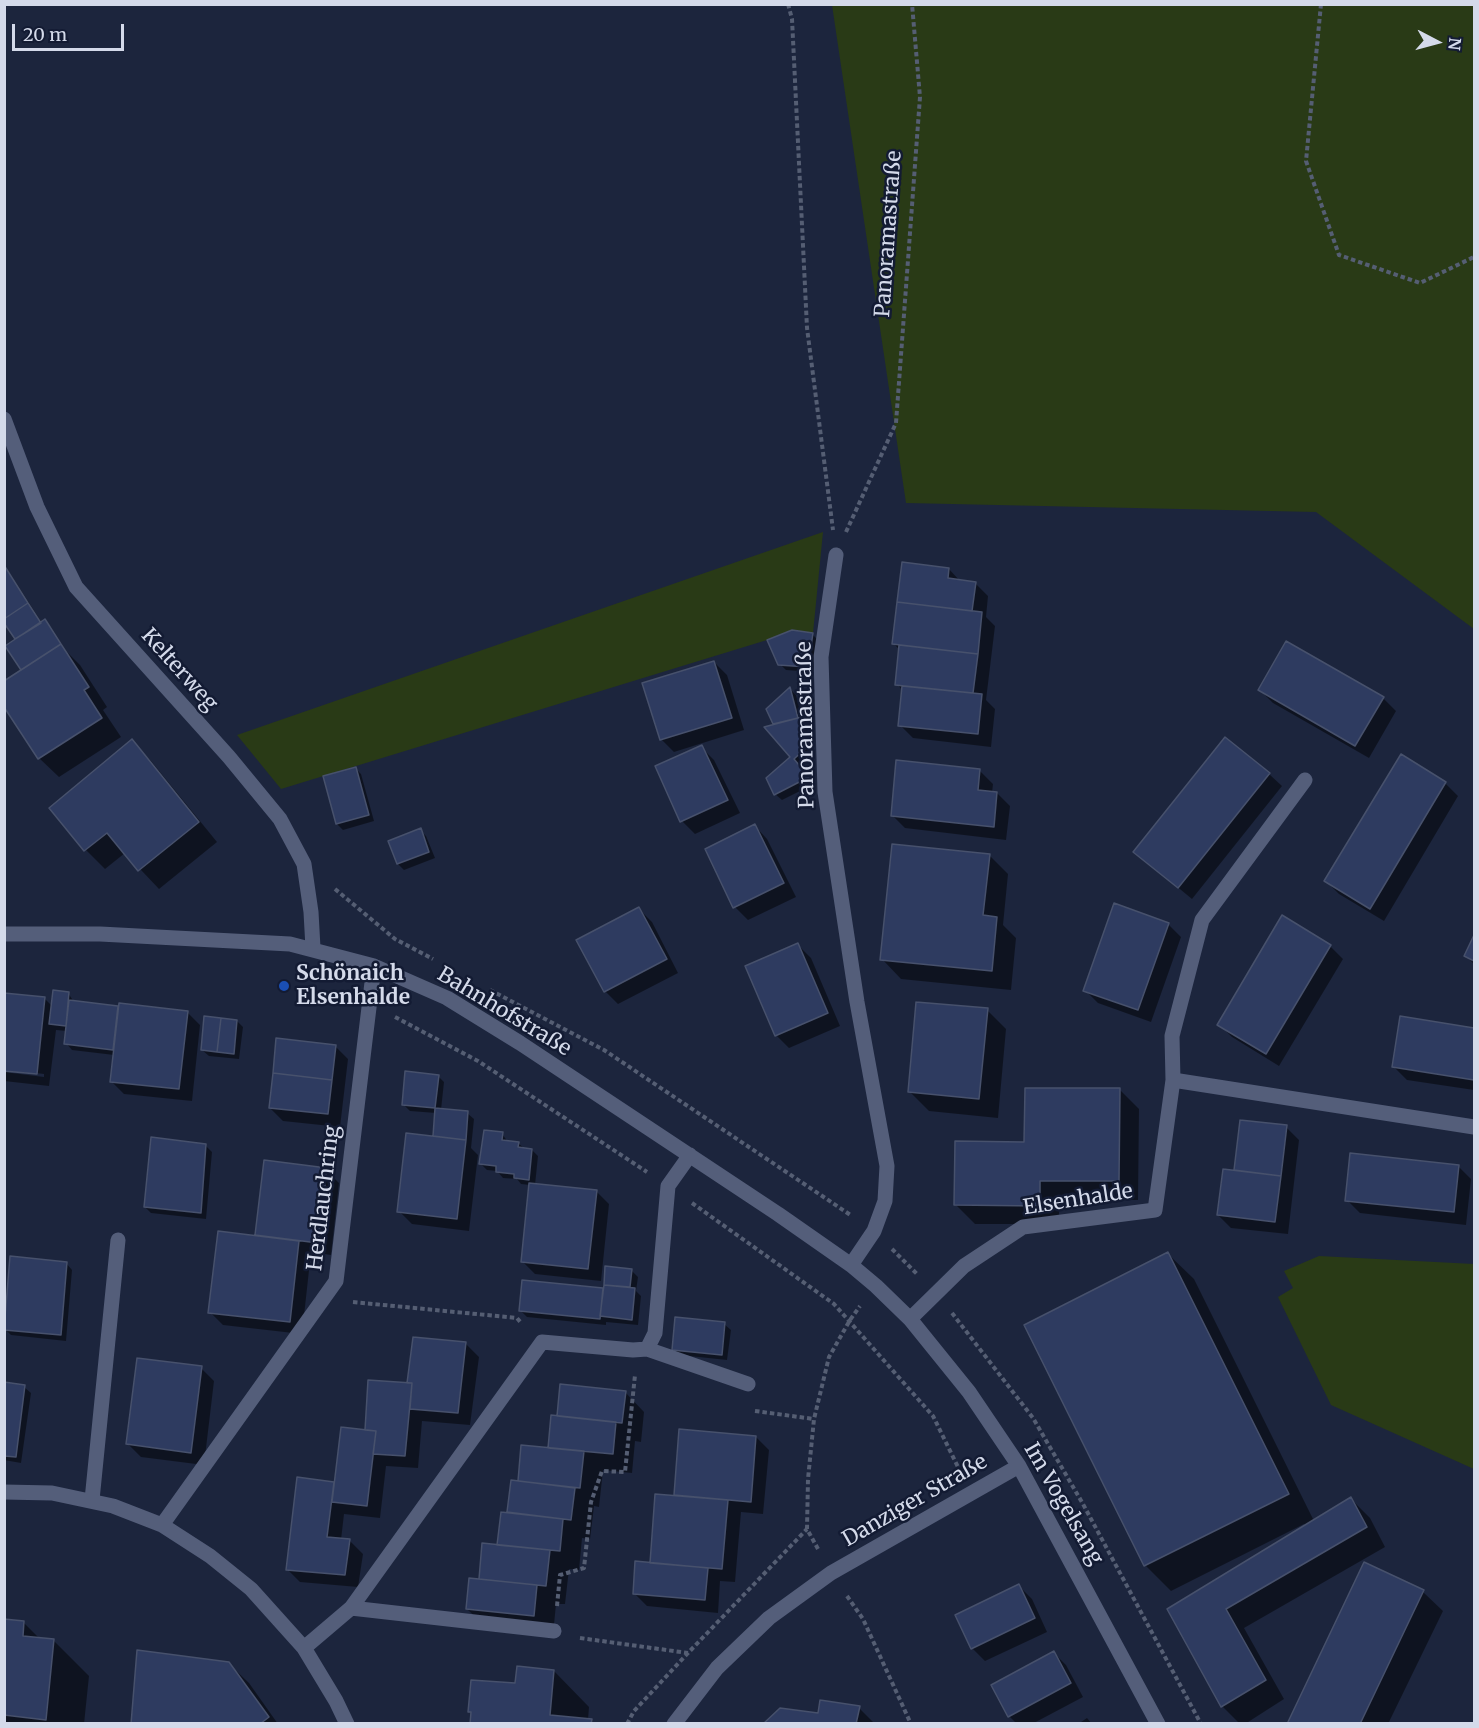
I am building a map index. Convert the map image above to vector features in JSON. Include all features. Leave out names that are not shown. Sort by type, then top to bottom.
[{"type":"street","name":"Kelterweg","points":[[4,419],[36,507],[76,587],[236,765],[280,819],[304,864],[311,912],[313,948]]},
{"type":"street","name":"Panoramastraße","points":[[836,555],[821,657],[825,792],[856,1002],[887,1166],[885,1201],[874,1231],[851,1265]]},
{"type":"street","name":"Elsenhalde","points":[[910,1319],[964,1266],[1023,1227],[1155,1210],[1173,1080],[1172,1036],[1202,920],[1305,780]]},
{"type":"street","name":"Bahnhofstraße","points":[[4,934],[112,934],[290,944],[313,948],[374,966],[447,999],[520,1043],[851,1265],[910,1319]]},
{"type":"street","name":"Herdlauchring","points":[[162,1526],[336,1281],[374,966]]},
{"type":"street","points":[[1173,1080],[1474,1127]]},
{"type":"street","points":[[643,1349],[655,1333],[668,1186],[690,1155]]},
{"type":"street","points":[[92,1500],[118,1240]]},
{"type":"street","name":"Im Vogelsang","points":[[910,1319],[969,1392],[1019,1466],[1158,1724]]},
{"type":"street","points":[[304,1648],[351,1608],[542,1342],[643,1349],[748,1384]]},
{"type":"street","name":"Danziger Straße","points":[[674,1724],[717,1668],[769,1618],[831,1573],[1019,1466]]},
{"type":"street","points":[[4,1492],[52,1493],[113,1506],[162,1526],[210,1556],[251,1589],[304,1648],[347,1724]]},
{"type":"street","points":[[351,1608],[554,1631]]},
{"type":"path","points":[[788,4],[792,19],[807,328],[836,555]]},
{"type":"path","name":"Panoramastraße","points":[[836,555],[896,423],[920,97],[912,4]]},
{"type":"path","points":[[1321,4],[1306,161],[1339,255],[1420,283],[1474,257]]},
{"type":"path","points":[[304,864],[394,939],[436,961]]},
{"type":"path","points":[[489,989],[604,1050],[874,1231]]},
{"type":"path","points":[[368,1011],[396,1017],[478,1061],[668,1186],[834,1304],[933,1416],[970,1493]]},
{"type":"path","name":"Danziger Straße","points":[[831,1573],[807,1529],[808,1479],[814,1419],[829,1357],[850,1320],[876,1286]]},
{"type":"path","points":[[325,1299],[517,1318],[542,1342]]},
{"type":"path","points":[[643,1349],[625,1472],[602,1471],[591,1502],[584,1568],[560,1575],[554,1631],[581,1638],[688,1653]]},
{"type":"path","points":[[764,1412],[814,1419]]},
{"type":"path","points":[[627,1724],[634,1711],[807,1529]]},
{"type":"path","points":[[831,1573],[863,1619],[911,1724]]},
{"type":"green space","points":[[832,5],[1474,5],[1474,629],[1316,512],[906,503]]},
{"type":"green space","points":[[823,532],[813,633],[792,630],[767,640],[281,789],[237,735]]},
{"type":"green space","points":[[1319,1256],[1474,1264],[1474,1469],[1331,1405],[1278,1297],[1293,1288],[1284,1271]]},
{"type":"building","points":[[902,562],[949,568],[948,578],[976,582],[972,611],[897,602]]},
{"type":"building","points":[[4,565],[28,603],[4,619]]},
{"type":"building","points":[[897,602],[982,612],[978,654],[892,644]]},
{"type":"building","points":[[28,603],[41,623],[15,639],[4,623],[4,619]]},
{"type":"building","points":[[45,619],[61,644],[21,670],[5,646]]},
{"type":"building","points":[[792,630],[813,633],[808,667],[778,665],[767,640]]},
{"type":"building","points":[[1286,641],[1384,697],[1355,746],[1258,690]]},
{"type":"building","points":[[61,644],[89,687],[84,690],[102,718],[38,759],[4,707],[4,681]]},
{"type":"building","points":[[899,645],[978,654],[973,693],[895,685]]},
{"type":"building","points":[[714,661],[732,718],[660,740],[642,683]]},
{"type":"building","points":[[902,686],[982,694],[978,734],[898,726]]},
{"type":"building","points":[[790,687],[798,718],[773,724],[766,709]]},
{"type":"building","points":[[802,717],[805,749],[794,759],[809,777],[774,795],[766,778],[790,757],[764,727]]},
{"type":"building","points":[[1225,737],[1270,773],[1178,888],[1133,852]]},
{"type":"building","points":[[132,739],[199,822],[138,871],[107,833],[84,851],[49,808]]},
{"type":"building","points":[[702,745],[728,800],[680,822],[655,766]]},
{"type":"building","points":[[1401,754],[1446,782],[1370,909],[1324,881]]},
{"type":"building","points":[[896,760],[980,769],[978,790],[997,792],[994,827],[891,816]]},
{"type":"building","points":[[356,767],[369,815],[336,824],[323,776]]},
{"type":"building","points":[[755,824],[784,883],[733,908],[705,849]]},
{"type":"building","points":[[421,828],[429,852],[397,864],[388,841]]},
{"type":"building","points":[[892,844],[990,854],[983,915],[997,917],[992,971],[880,960]]},
{"type":"building","points":[[1114,903],[1169,923],[1138,1010],[1083,991]]},
{"type":"building","points":[[639,907],[667,959],[604,992],[576,940]]},
{"type":"building","points":[[1282,915],[1331,945],[1266,1054],[1217,1025]]},
{"type":"building","points":[[1474,935],[1474,961],[1464,956]]},
{"type":"building","points":[[798,943],[828,1013],[775,1036],[745,966]]},
{"type":"building","points":[[53,990],[69,992],[66,1026],[49,1024]]},
{"type":"building","points":[[4,993],[45,997],[37,1074],[4,1071]]},
{"type":"building","points":[[69,1000],[118,1006],[113,1050],[64,1044]]},
{"type":"building","points":[[916,1002],[988,1008],[979,1099],[908,1092]]},
{"type":"building","points":[[119,1003],[188,1011],[179,1089],[110,1082]]},
{"type":"building","points":[[204,1016],[221,1018],[217,1052],[201,1050]]},
{"type":"building","points":[[1400,1016],[1474,1028],[1474,1080],[1392,1067]]},
{"type":"building","points":[[221,1018],[237,1020],[234,1054],[217,1052]]},
{"type":"building","points":[[276,1038],[336,1045],[332,1080],[273,1073]]},
{"type":"building","points":[[405,1071],[439,1075],[435,1108],[402,1105]]},
{"type":"building","points":[[273,1073],[332,1080],[328,1114],[269,1108]]},
{"type":"building","points":[[1025,1088],[1120,1088],[1119,1181],[1040,1181],[1040,1206],[954,1205],[955,1141],[1024,1142]]},
{"type":"building","points":[[435,1108],[468,1111],[466,1140],[433,1136]]},
{"type":"building","points":[[1240,1120],[1287,1125],[1281,1176],[1234,1170]]},
{"type":"building","points":[[484,1130],[503,1132],[502,1140],[519,1142],[518,1147],[532,1149],[529,1180],[514,1178],[514,1174],[496,1172],[496,1166],[479,1164]]},
{"type":"building","points":[[406,1133],[466,1140],[457,1219],[397,1212]]},
{"type":"building","points":[[151,1137],[206,1144],[201,1213],[144,1207]]},
{"type":"building","points":[[1350,1153],[1459,1165],[1454,1212],[1345,1201]]},
{"type":"building","points":[[264,1160],[327,1168],[318,1243],[255,1235]]},
{"type":"building","points":[[1223,1169],[1281,1176],[1275,1222],[1217,1215]]},
{"type":"building","points":[[529,1183],[597,1190],[588,1269],[521,1262]]},
{"type":"building","points":[[218,1231],[299,1241],[290,1322],[208,1313]]},
{"type":"building","points":[[1168,1252],[1289,1494],[1144,1566],[1024,1325]]},
{"type":"building","points":[[10,1256],[67,1262],[61,1335],[4,1330]]},
{"type":"building","points":[[605,1266],[632,1269],[630,1287],[604,1285]]},
{"type":"building","points":[[522,1280],[603,1288],[600,1319],[519,1311]]},
{"type":"building","points":[[604,1285],[635,1288],[632,1320],[600,1316]]},
{"type":"building","points":[[675,1317],[725,1322],[722,1355],[672,1350]]},
{"type":"building","points":[[413,1337],[466,1342],[458,1413],[410,1409],[412,1383],[407,1383]]},
{"type":"building","points":[[137,1358],[202,1366],[191,1453],[126,1444]]},
{"type":"building","points":[[368,1380],[412,1383],[405,1456],[373,1454],[376,1431],[365,1430]]},
{"type":"building","points":[[4,1382],[25,1385],[16,1457],[4,1456]]},
{"type":"building","points":[[560,1384],[626,1391],[622,1423],[557,1416]]},
{"type":"building","points":[[551,1415],[616,1422],[613,1454],[548,1448]]},
{"type":"building","points":[[341,1427],[376,1431],[367,1506],[332,1502]]},
{"type":"building","points":[[679,1429],[756,1436],[751,1502],[674,1495]]},
{"type":"building","points":[[521,1445],[584,1451],[580,1488],[518,1481]]},
{"type":"building","points":[[297,1477],[334,1482],[327,1537],[350,1539],[345,1575],[286,1570]]},
{"type":"building","points":[[511,1480],[575,1488],[571,1520],[507,1512]]},
{"type":"building","points":[[655,1494],[728,1500],[722,1569],[650,1563]]},
{"type":"building","points":[[1351,1497],[1367,1527],[1226,1609],[1266,1680],[1221,1707],[1167,1609]]},
{"type":"building","points":[[501,1512],[563,1519],[560,1551],[497,1545]]},
{"type":"building","points":[[482,1543],[550,1550],[546,1586],[479,1579]]},
{"type":"building","points":[[635,1561],[708,1568],[705,1600],[633,1594]]},
{"type":"building","points":[[1364,1562],[1424,1590],[1360,1724],[1287,1724]]},
{"type":"building","points":[[469,1578],[537,1585],[534,1616],[466,1609]]},
{"type":"building","points":[[1019,1584],[1035,1618],[971,1649],[955,1615]]},
{"type":"building","points":[[4,1619],[24,1621],[23,1636],[54,1639],[46,1720],[4,1715]]},
{"type":"building","points":[[137,1650],[229,1662],[269,1717],[260,1724],[131,1724]]},
{"type":"building","points":[[1054,1651],[1071,1683],[1008,1717],[991,1685]]},
{"type":"building","points":[[517,1666],[554,1670],[550,1715],[592,1719],[591,1724],[470,1724],[471,1712],[468,1712],[471,1680],[515,1683]]},
{"type":"building","points":[[820,1700],[860,1706],[856,1724],[763,1724],[780,1708],[818,1713]]},
{"type":"place","name":"Schönaich Elsenhalde","points":[[284,986]]}]
